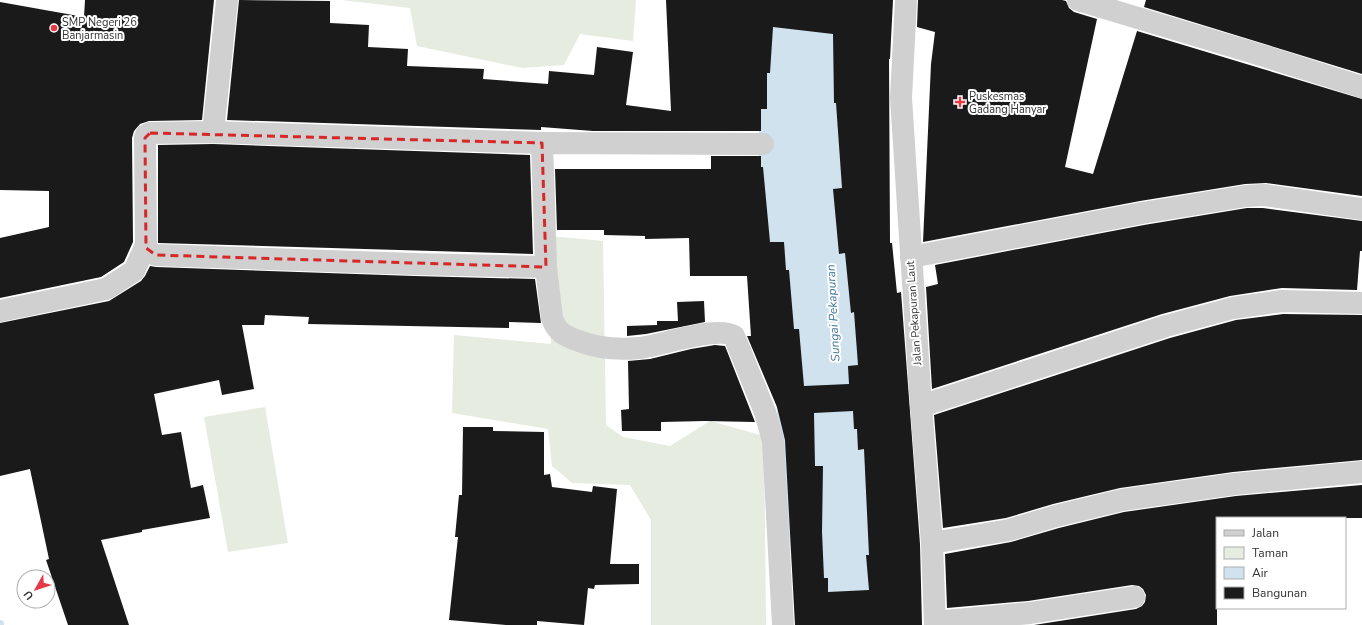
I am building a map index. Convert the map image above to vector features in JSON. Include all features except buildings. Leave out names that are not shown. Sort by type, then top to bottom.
[{"type":"street","points":[[213,132],[227,0]]},
{"type":"street","name":"Jalan Pekapuran Laut","points":[[906,0],[901,98],[910,257],[932,543],[935,624]]},
{"type":"street","points":[[1078,0],[1261,54],[1362,87]]},
{"type":"street","points":[[546,267],[156,255],[148,252],[146,245],[144,163],[145,136],[153,133],[213,132],[542,143],[763,144]]},
{"type":"street","points":[[542,143],[546,267],[552,318],[554,325],[561,334],[589,345],[619,349],[638,348],[715,333],[729,333],[734,336],[765,412],[773,441],[783,625]]},
{"type":"street","points":[[910,257],[1134,215],[1246,196],[1264,195],[1362,209]]},
{"type":"street","points":[[0,311],[106,289],[134,271],[146,245]]},
{"type":"street","points":[[921,406],[1166,326],[1233,308],[1282,301],[1362,303]]},
{"type":"street","points":[[932,543],[1009,530],[1056,516],[1122,500],[1235,484],[1362,472]]},
{"type":"street","points":[[935,624],[1030,613],[1134,596]]},
{"type":"highlighted area","points":[[150,133],[542,143],[546,267],[156,255],[146,248],[145,138]]},
{"type":"green space","points":[[341,0],[636,0],[633,41],[580,34],[564,65],[522,68],[417,46],[410,8]]},
{"type":"green space","points":[[550,236],[603,241],[606,425],[623,437],[670,446],[710,421],[764,436],[766,625],[651,625],[651,520],[630,485],[572,483],[552,466],[548,429],[452,413],[454,335],[551,344]]},
{"type":"green space","points":[[265,407],[288,543],[228,552],[204,417]]},
{"type":"water","name":"Sungai Pekapuran","points":[[712,0],[883,0],[884,157],[908,625],[798,625],[759,231],[759,127]]},
{"type":"place","name":"SMP Negeri 26 Banjarmasin","points":[[54,28]]},
{"type":"place","name":"Puskesmas Gadang Hanyar","points":[[960,102]]}]
